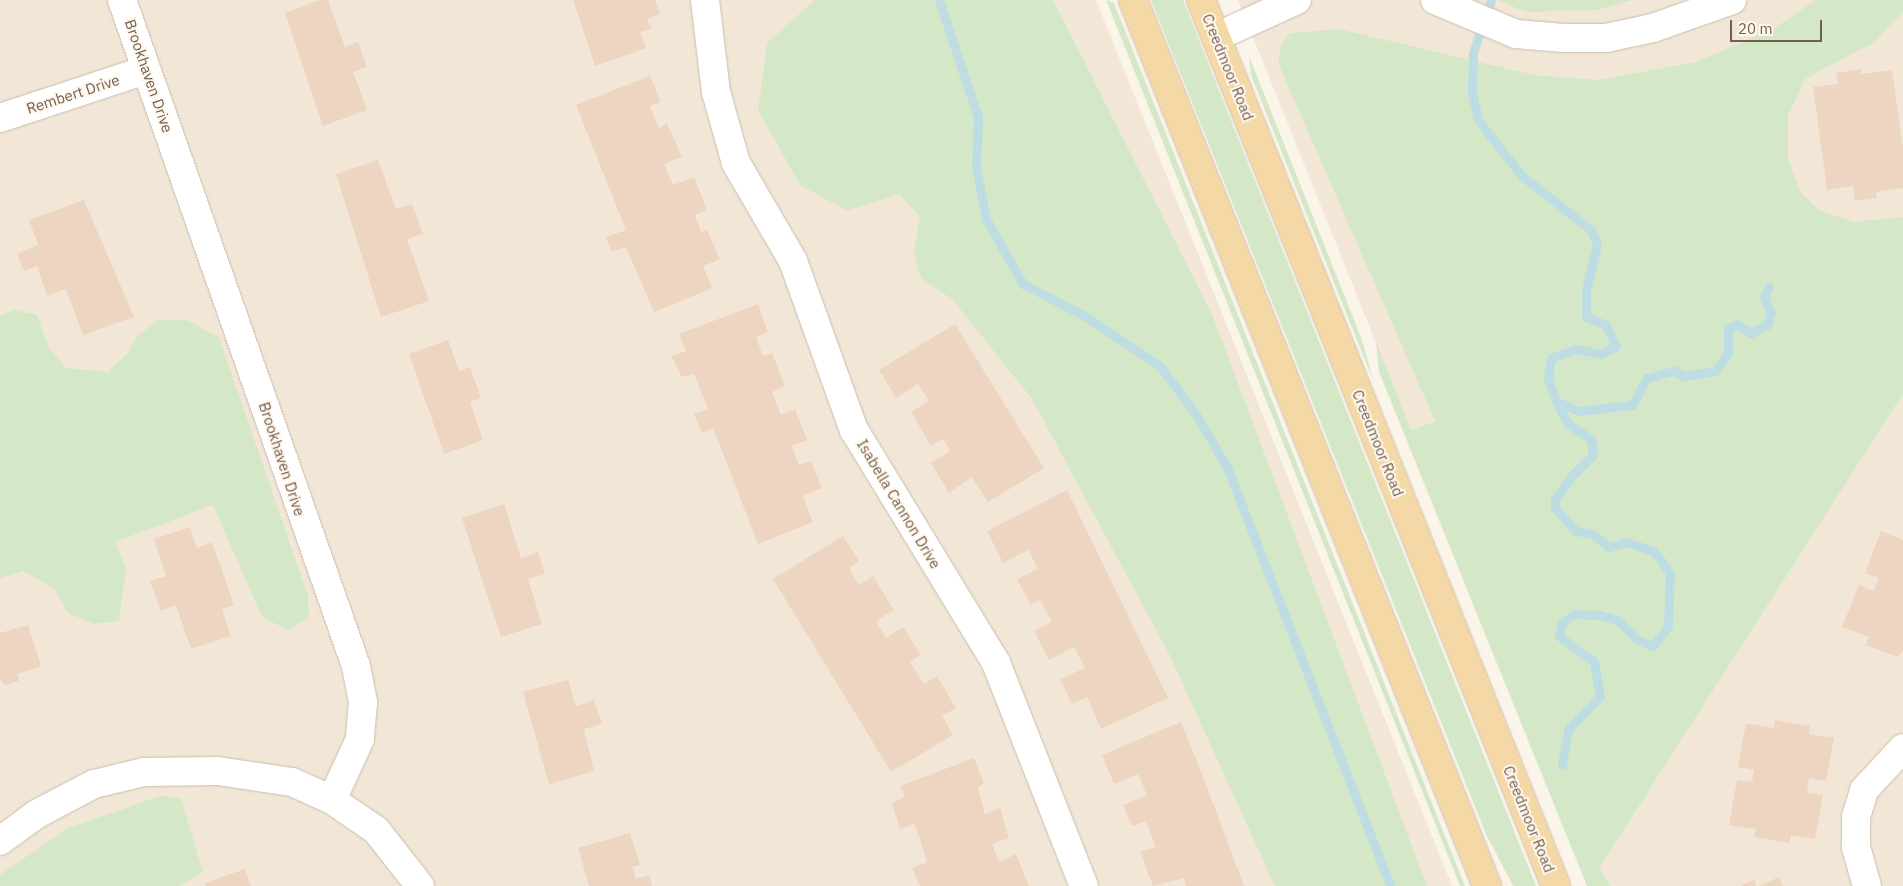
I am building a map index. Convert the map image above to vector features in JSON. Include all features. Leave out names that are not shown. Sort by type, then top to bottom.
[{"type":"main road","points":[[1133,0],[1487,886]]},
{"type":"main road","name":"Creedmoor Road","points":[[1202,0],[1556,886]]},
{"type":"street","name":"Brookhaven Drive","points":[[122,0],[356,666],[363,702],[360,739],[332,800]]},
{"type":"street","name":"Isabella Cannon Drive","points":[[704,0],[716,92],[736,163],[793,262],[854,430],[996,663],[1084,886]]},
{"type":"street","points":[[1216,37],[1297,0]]},
{"type":"street","points":[[1435,0],[1516,34],[1563,38],[1606,38],[1653,28],[1732,0]]},
{"type":"street","name":"Rembert Drive","points":[[0,118],[146,70]]},
{"type":"street","points":[[1867,886],[1856,847],[1856,817],[1864,790],[1903,748]]},
{"type":"street","points":[[0,841],[37,814],[94,784],[144,772],[218,771],[292,782],[332,800],[376,830],[420,886]]},
{"type":"shaded area","points":[[0,0],[1096,0],[1452,886],[0,886]]},
{"type":"shaded area","points":[[1238,0],[1903,0],[1903,229],[1411,430]]},
{"type":"shaded area","points":[[1903,394],[1903,886],[1610,886],[1600,867]]},
{"type":"green space","points":[[815,0],[1053,0],[1212,314],[1427,886],[1275,886],[1170,656],[1032,399],[953,300],[921,278],[914,252],[920,217],[900,194],[847,211],[800,185],[758,110],[767,43]]},
{"type":"green space","points":[[1106,0],[1114,3],[1465,886],[1460,886]]},
{"type":"green space","points":[[1151,0],[1183,0],[1536,886],[1513,886],[1486,834]]},
{"type":"green space","points":[[1498,0],[1632,0],[1596,10],[1525,12]]},
{"type":"green space","points":[[1816,0],[1903,0],[1903,12],[1874,42],[1805,79],[1788,116],[1788,158],[1800,191],[1819,210],[1854,222],[1903,217],[1903,394],[1600,867],[1610,886],[1587,886],[1379,372],[1376,342],[1411,430],[1435,421],[1278,63],[1281,45],[1290,33],[1339,29],[1535,75],[1598,80],[1696,62],[1776,27]]},
{"type":"green space","points":[[1249,56],[1362,340],[1373,380],[1251,75]]},
{"type":"green space","points":[[14,310],[37,315],[49,348],[66,368],[108,372],[129,352],[136,337],[158,320],[187,320],[219,337],[308,596],[309,617],[288,630],[262,617],[213,505],[115,542],[126,569],[119,621],[93,624],[67,612],[55,589],[23,571],[0,578],[0,316]]},
{"type":"green space","points":[[160,796],[181,798],[203,872],[179,886],[0,886],[0,875],[66,829]]},
{"type":"building","points":[[320,0],[328,0],[345,47],[358,42],[367,67],[353,72],[367,110],[323,126],[285,13]]},
{"type":"building","points":[[573,0],[655,0],[660,14],[647,19],[651,29],[640,32],[646,48],[595,66]]},
{"type":"building","points":[[1861,69],[1861,74],[1892,70],[1903,148],[1903,188],[1876,192],[1877,198],[1855,201],[1853,186],[1827,190],[1813,87],[1838,84],[1836,73]]},
{"type":"building","points":[[650,76],[661,102],[650,106],[659,128],[667,123],[682,157],[664,164],[673,185],[694,177],[707,210],[695,215],[701,232],[707,230],[720,259],[703,266],[712,288],[654,312],[626,247],[612,252],[606,237],[626,230],[576,105]]},
{"type":"building","points":[[378,160],[396,209],[412,204],[423,234],[407,239],[429,301],[381,317],[336,174]]},
{"type":"building","points":[[84,200],[134,317],[83,335],[66,289],[47,296],[37,266],[24,271],[17,254],[38,245],[29,220]]},
{"type":"building","points":[[758,304],[768,332],[756,337],[763,356],[772,353],[785,386],[772,392],[781,415],[795,409],[807,440],[792,446],[799,465],[811,461],[822,488],[803,496],[813,522],[758,544],[713,428],[702,433],[694,414],[708,409],[694,374],[682,377],[671,356],[686,351],[679,334]]},
{"type":"building","points":[[955,324],[1044,468],[988,502],[972,477],[949,493],[931,463],[950,451],[943,439],[931,446],[911,412],[929,401],[918,384],[896,398],[879,370]]},
{"type":"building","points":[[448,340],[459,371],[470,367],[481,398],[470,402],[483,440],[444,454],[409,354]]},
{"type":"building","points":[[1067,490],[1168,698],[1101,729],[1087,697],[1072,704],[1060,679],[1085,668],[1074,647],[1049,660],[1034,631],[1052,622],[1040,600],[1030,604],[1017,579],[1038,569],[1028,550],[1003,563],[987,531]]},
{"type":"building","points":[[504,504],[521,558],[538,552],[545,574],[528,579],[542,624],[501,637],[462,518]]},
{"type":"building","points":[[190,527],[197,548],[212,542],[234,605],[222,609],[231,636],[191,649],[176,605],[161,611],[150,581],[166,576],[154,539]]},
{"type":"building","points":[[1881,531],[1903,540],[1903,651],[1898,657],[1865,645],[1869,637],[1842,627],[1859,585],[1874,591],[1879,578],[1865,573]]},
{"type":"building","points":[[843,536],[859,561],[849,568],[859,585],[873,576],[894,610],[876,621],[886,638],[903,627],[921,655],[910,662],[924,684],[937,676],[956,708],[942,716],[953,735],[891,772],[773,579]]},
{"type":"building","points":[[28,625],[41,666],[17,674],[19,681],[5,685],[0,679],[0,633]]},
{"type":"building","points":[[568,680],[576,706],[594,700],[602,724],[584,729],[594,771],[549,784],[523,692]]},
{"type":"building","points":[[1775,720],[1810,726],[1809,734],[1834,738],[1826,781],[1809,778],[1807,793],[1823,795],[1815,839],[1791,835],[1790,843],[1754,837],[1756,829],[1729,825],[1737,780],[1752,782],[1754,770],[1738,767],[1746,723],[1774,728]]},
{"type":"building","points":[[1181,722],[1244,886],[1186,886],[1184,878],[1153,886],[1140,852],[1156,847],[1146,821],[1132,826],[1123,805],[1147,795],[1138,774],[1114,784],[1102,755]]},
{"type":"building","points":[[974,758],[984,783],[978,788],[985,814],[1000,808],[1009,838],[992,844],[999,862],[1016,854],[1029,886],[920,886],[912,868],[927,862],[914,824],[900,829],[892,803],[905,797],[900,786]]},
{"type":"building","points":[[630,833],[640,865],[632,867],[636,879],[649,875],[652,886],[589,886],[578,848]]},
{"type":"building","points":[[245,869],[251,886],[206,886],[205,883]]},
{"type":"building","points":[[1779,877],[1783,886],[1759,886]]},
{"type":"building","points":[[1754,880],[1756,886],[1740,886]]},
{"type":"waterway","points":[[939,0],[978,117],[976,167],[986,219],[1023,284],[1085,316],[1160,366],[1195,413],[1227,467],[1390,886]]},
{"type":"waterway","points":[[1491,0],[1473,53],[1472,93],[1478,120],[1522,176],[1591,230],[1597,244],[1586,290],[1586,317],[1606,325],[1616,346],[1601,354],[1575,349],[1551,358],[1548,378],[1556,401],[1567,423],[1591,439],[1593,455],[1573,474],[1555,499],[1555,508],[1576,531],[1591,533],[1609,547],[1626,542],[1654,551],[1670,573],[1668,626],[1653,646],[1638,640],[1617,620],[1599,615],[1574,614],[1562,623],[1559,636],[1594,662],[1600,696],[1568,730],[1562,764]]},
{"type":"waterway","points":[[1556,401],[1578,411],[1632,405],[1647,378],[1674,371],[1684,376],[1715,371],[1728,353],[1728,329],[1737,324],[1751,333],[1767,325],[1771,313],[1764,298],[1769,287]]}]
